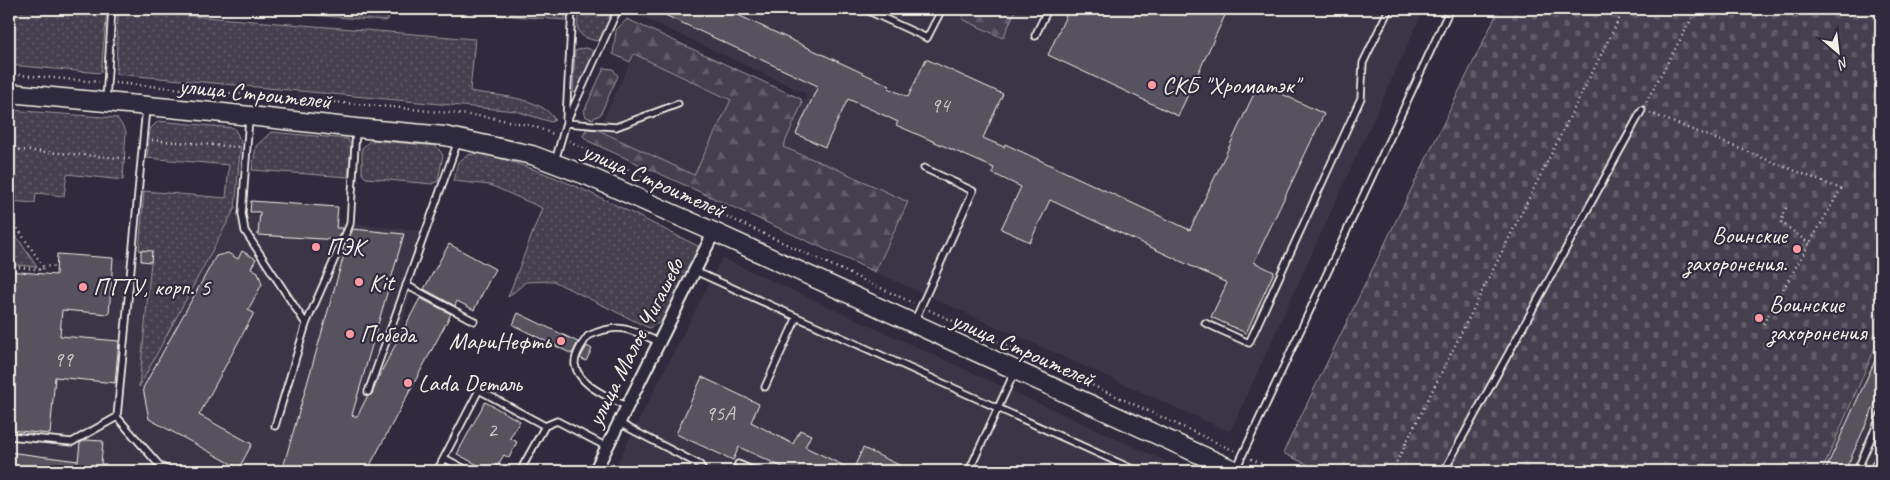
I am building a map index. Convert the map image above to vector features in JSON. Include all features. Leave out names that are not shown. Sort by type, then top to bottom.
[{"type":"main road","name":"улица Строителей","points":[[9,93],[445,136],[532,155],[588,176],[714,232],[1015,371],[1238,465]]},
{"type":"street","name":"улица Малое Чигашево","points":[[595,471],[714,232]]},
{"type":"lane","points":[[106,102],[112,9]]},
{"type":"lane","points":[[566,123],[572,9]]},
{"type":"lane","points":[[554,163],[566,123],[618,9]]},
{"type":"lane","points":[[864,9],[927,38],[942,9]]},
{"type":"lane","points":[[1035,36],[1048,9]]},
{"type":"lane","points":[[1205,323],[1249,343],[1361,98],[1363,63],[1388,9]]},
{"type":"lane","points":[[1238,465],[1450,9]]},
{"type":"lane","points":[[566,123],[616,127],[678,104]]},
{"type":"lane","points":[[147,106],[117,417],[158,469],[171,471]]},
{"type":"lane","points":[[1444,471],[1642,110]]},
{"type":"lane","points":[[249,116],[242,214],[245,231],[306,324]]},
{"type":"lane","points":[[275,426],[306,324],[350,224],[356,128]]},
{"type":"lane","points":[[368,392],[458,139]]},
{"type":"lane","points":[[913,324],[973,191],[924,168]]},
{"type":"lane","points":[[695,271],[1136,471]]},
{"type":"lane","points":[[406,285],[474,321]]},
{"type":"lane","points":[[765,387],[796,317]]},
{"type":"lane","points":[[627,407],[587,384],[575,365],[576,356],[588,336],[614,328],[626,328],[659,342]]},
{"type":"lane","points":[[969,471],[1015,371]]},
{"type":"lane","points":[[437,471],[479,390],[545,426]]},
{"type":"lane","points":[[1857,471],[1881,415]]},
{"type":"lane","points":[[9,436],[72,442],[117,417]]},
{"type":"lane","points":[[520,471],[545,426],[557,421],[607,447]]},
{"type":"lane","points":[[619,423],[700,465],[703,471]]},
{"type":"lane","points":[[444,458],[469,471]]},
{"type":"lane","points":[[738,464],[755,471]]},
{"type":"path","points":[[1392,471],[1624,9]]},
{"type":"path","points":[[1697,9],[1642,110],[1841,189],[1764,324]]},
{"type":"path","points":[[9,74],[107,82]]},
{"type":"path","points":[[144,139],[247,148]]},
{"type":"path","points":[[9,149],[142,160]]},
{"type":"path","points":[[689,199],[920,306],[1238,465],[1278,471]]},
{"type":"path","points":[[1786,208],[1781,222],[1810,244]]},
{"type":"path","points":[[9,216],[43,266]]},
{"type":"path","points":[[9,266],[43,270],[43,266]]},
{"type":"path","points":[[43,266],[56,267]]},
{"type":"shaded area","points":[[625,9],[1424,9],[1230,432],[875,272],[908,202],[837,169],[782,147],[807,94]]},
{"type":"shaded area","points":[[634,54],[731,100],[694,176],[598,130]]},
{"type":"shaded area","points":[[232,213],[429,231],[360,471],[9,471],[9,295],[54,299],[53,310],[109,314],[113,258],[151,262],[140,386]]},
{"type":"shaded area","points":[[722,258],[1187,471],[613,471]]},
{"type":"shaded area","points":[[1881,334],[1881,471],[1822,471]]},
{"type":"green space","points":[[9,9],[107,9],[101,73],[9,65]]},
{"type":"green space","points":[[288,9],[389,9],[388,20],[383,21],[290,13]]},
{"type":"green space","points":[[472,9],[566,9],[565,20],[472,13]]},
{"type":"green space","points":[[579,9],[617,9],[603,38],[597,41],[584,37],[579,31]]},
{"type":"green space","points":[[966,9],[1016,9],[1003,38],[962,19]]},
{"type":"green space","points":[[1499,9],[1881,9],[1881,334],[1822,471],[1321,471],[1283,453]]},
{"type":"green space","points":[[118,10],[475,39],[470,91],[517,98],[529,102],[549,112],[555,120],[551,122],[516,111],[116,74]]},
{"type":"green space","points":[[627,19],[801,99],[802,104],[783,147],[837,169],[908,202],[875,272],[588,141],[583,136],[586,129],[598,130],[694,175],[731,100],[634,54],[630,62],[613,54],[616,30]]},
{"type":"green space","points":[[584,48],[590,49],[594,53],[594,58],[578,91],[575,93],[573,91],[575,51]]},
{"type":"green space","points":[[604,68],[613,69],[618,76],[600,115],[592,119],[586,117],[584,111]]},
{"type":"green space","points":[[9,110],[117,118],[126,131],[123,180],[67,174],[64,196],[36,193],[35,203],[9,201]]},
{"type":"green space","points":[[158,121],[234,128],[241,141],[235,208],[139,387],[152,252],[139,250],[144,191],[226,198],[229,165],[147,158],[150,129]]},
{"type":"green space","points":[[271,132],[348,139],[351,147],[348,177],[252,170],[256,146]]},
{"type":"green space","points":[[371,140],[436,146],[443,155],[438,181],[432,184],[366,178],[362,174],[362,148]]},
{"type":"green space","points":[[479,153],[536,170],[564,181],[700,247],[661,322],[649,328],[553,281],[526,282],[508,297],[542,208],[490,185],[453,181],[458,162],[468,155]]},
{"type":"green space","points":[[9,225],[37,267],[9,264]]},
{"type":"building","points":[[652,9],[725,9],[884,83],[890,86],[888,88],[908,97],[926,59],[1003,94],[983,138],[1004,147],[1005,144],[1190,230],[1259,83],[1324,114],[1254,262],[1274,272],[1246,333],[1211,317],[1227,283],[1050,200],[1030,242],[1001,229],[1021,187],[992,173],[994,168],[896,125],[898,122],[848,99],[825,147],[796,134],[818,86]]},
{"type":"building","name":"СКБ \"Хроматэк\"","points":[[1069,9],[1228,9],[1178,116],[1048,55]]},
{"type":"building","points":[[251,201],[338,207],[336,228],[343,228],[338,240],[258,235],[260,212],[250,212]]},
{"type":"building","points":[[353,229],[404,234],[352,415],[357,417],[367,397],[372,394],[380,374],[420,298],[451,314],[367,471],[282,471],[348,241]]},
{"type":"building","points":[[449,244],[495,269],[474,310],[457,301],[455,306],[424,289]]},
{"type":"building","points":[[141,250],[152,251],[151,262],[141,261]]},
{"type":"building","points":[[242,251],[256,259],[251,268],[258,272],[262,284],[248,310],[254,313],[199,415],[252,444],[239,468],[149,419],[143,388],[216,256],[228,253],[238,259]]},
{"type":"building","points":[[57,254],[113,258],[109,314],[62,310],[60,336],[119,341],[115,383],[55,377],[50,434],[9,430],[9,271],[56,275]]},
{"type":"building","points":[[518,313],[578,342],[572,354],[513,325]]},
{"type":"building","points":[[587,346],[592,349],[586,361],[580,358]]},
{"type":"building","points":[[1881,347],[1881,391],[1845,471],[1825,471]]},
{"type":"building","points":[[702,377],[759,404],[751,422],[793,444],[800,430],[811,435],[805,447],[853,470],[863,448],[912,471],[791,471],[739,447],[733,460],[676,434]]},
{"type":"building","points":[[485,402],[520,421],[510,438],[517,442],[509,458],[504,455],[494,471],[489,471],[457,454]]},
{"type":"building","points":[[86,440],[103,441],[101,464],[106,464],[106,471],[48,471],[9,467],[9,452],[78,461],[80,443]]},
{"type":"building","points":[[1881,443],[1881,471],[1868,471]]},
{"type":"place","name":"СКБ \"Хроматэк\"","points":[[1152,85]]},
{"type":"place","name":"ПЭК","points":[[316,247]]},
{"type":"place","name":"Воинские захоронения.","points":[[1797,249]]},
{"type":"place","name":"Kit","points":[[359,282]]},
{"type":"place","name":"ПГТУ, корп. 5","points":[[83,287]]},
{"type":"place","name":"Воинские захоронения","points":[[1759,318]]},
{"type":"place","name":"Победа","points":[[350,334]]},
{"type":"place","name":"МариНефть","points":[[561,341]]},
{"type":"place","name":"Lada Dеталь","points":[[408,383]]}]
